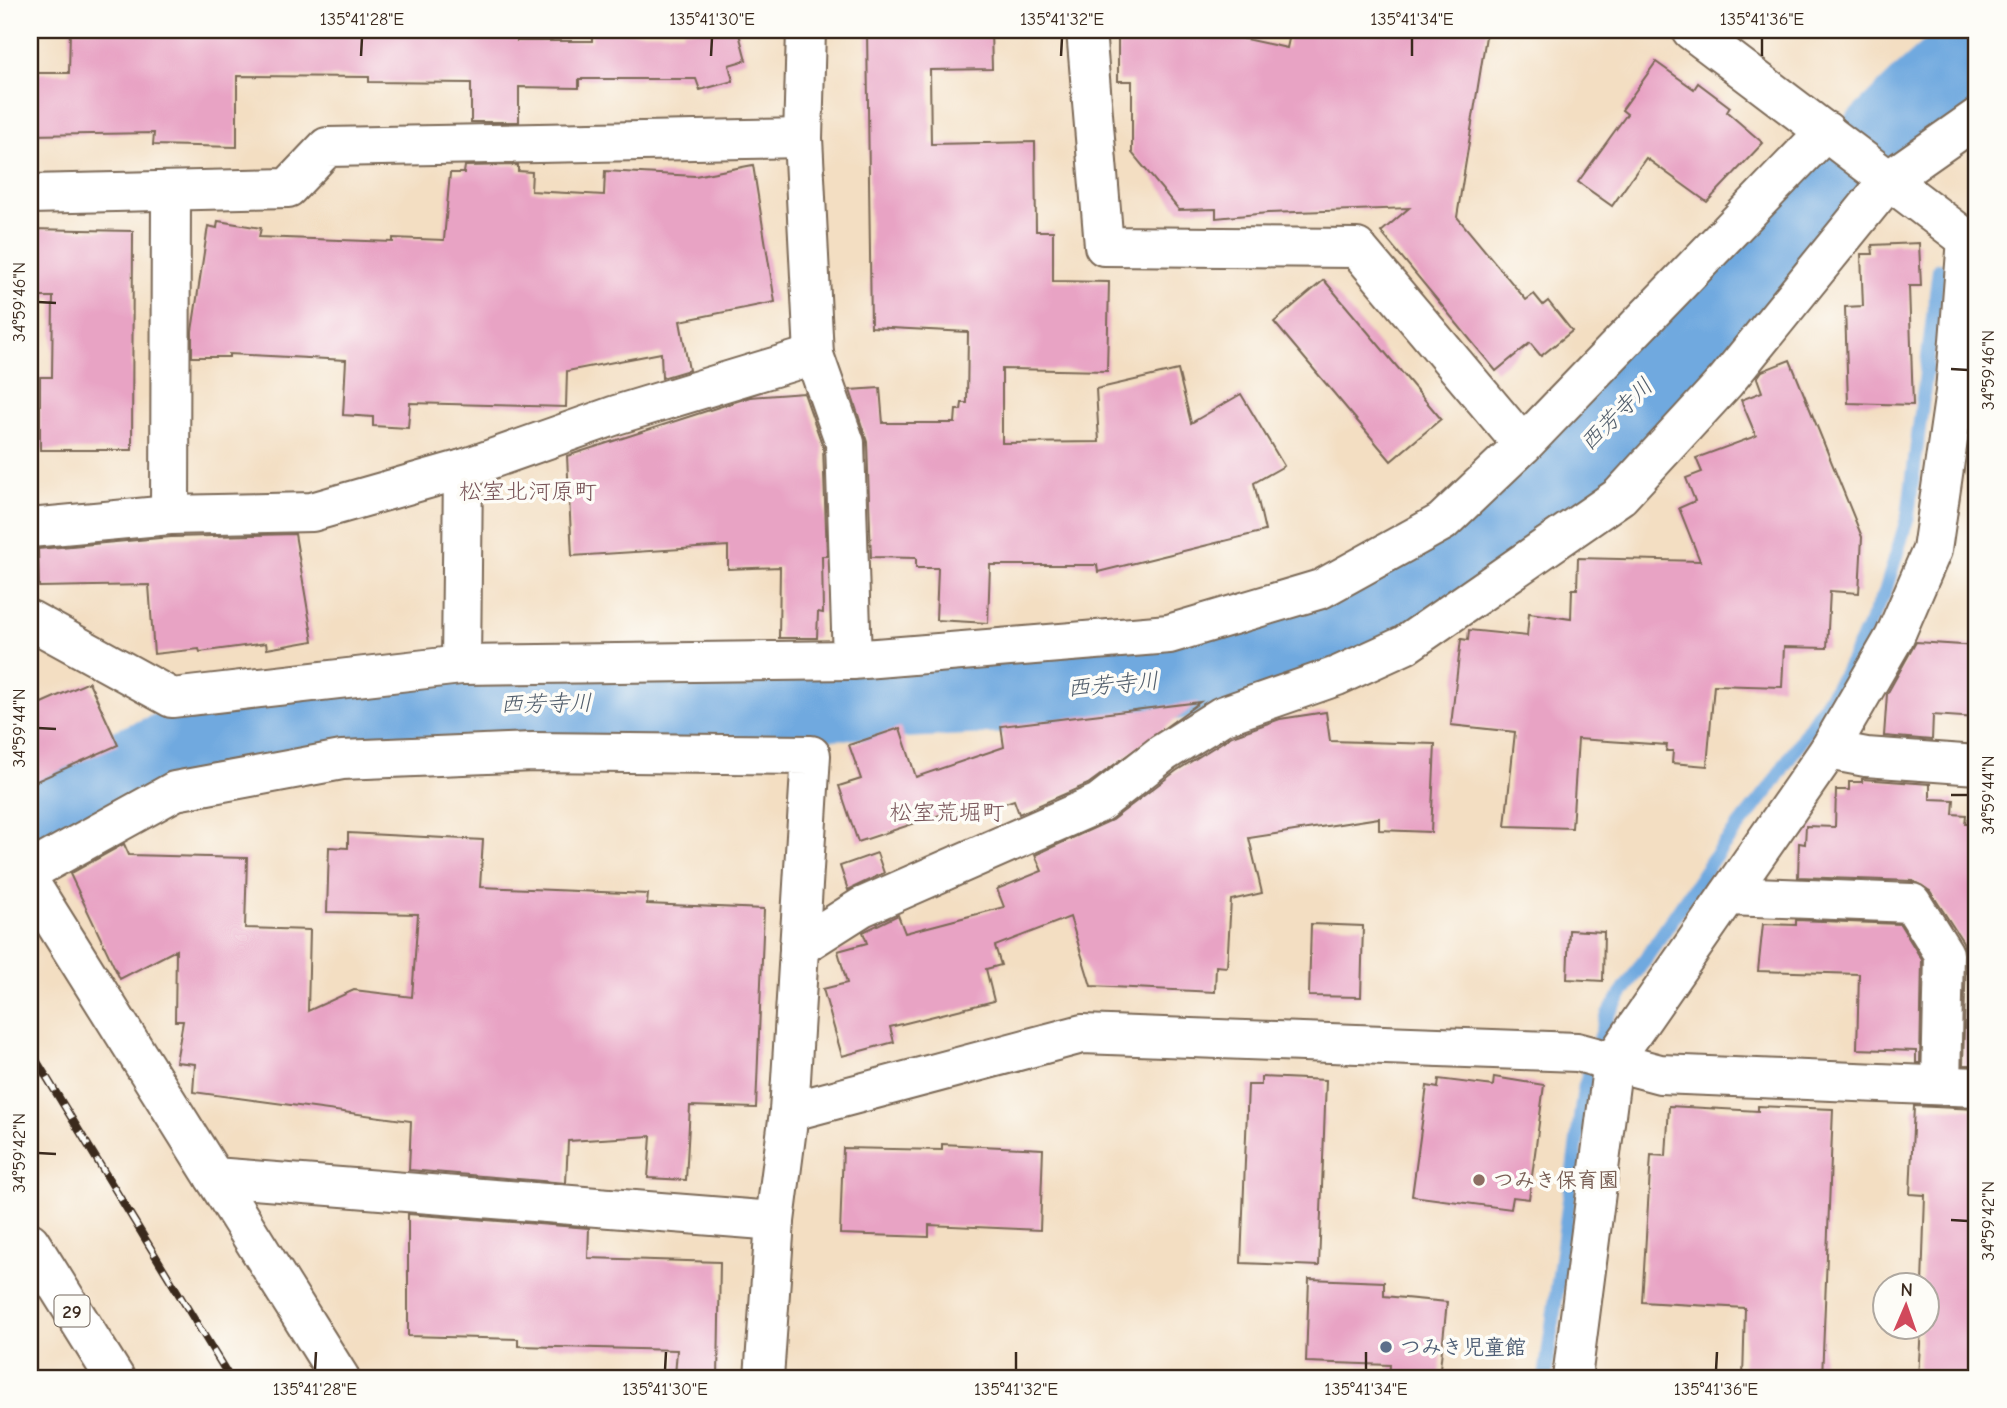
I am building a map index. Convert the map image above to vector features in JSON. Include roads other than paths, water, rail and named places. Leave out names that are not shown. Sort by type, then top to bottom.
[{"type":"street","points":[[806,30],[803,138],[814,355],[845,443],[852,660]]},
{"type":"street","points":[[1086,30],[1104,246],[1357,248],[1523,445]]},
{"type":"street","points":[[1572,1378],[1597,1057],[1728,896],[1829,750],[1894,638],[1931,550],[1955,392],[1972,243],[1691,30]]},
{"type":"street","points":[[799,947],[862,907],[1099,803],[1163,753],[1222,716],[1336,676],[1405,645],[1620,496],[1726,381],[1890,179],[1977,118]]},
{"type":"street","points":[[30,620],[172,698],[461,665],[852,660],[1169,634],[1321,589],[1441,522],[1523,445],[1826,131]]},
{"type":"street","points":[[30,194],[171,193],[288,188],[327,147],[803,138]]},
{"type":"street","points":[[170,515],[171,193]]},
{"type":"street","points":[[30,528],[170,515],[312,512],[463,469],[616,415],[814,355]]},
{"type":"street","points":[[461,665],[463,469]]},
{"type":"street","points":[[1829,750],[1866,757],[1977,765]]},
{"type":"street","points":[[30,871],[175,791],[342,760],[533,752],[811,755],[789,1112],[775,1221],[764,1378]]},
{"type":"street","points":[[30,883],[340,1378]]},
{"type":"street","points":[[789,1112],[1082,1034],[1597,1057],[1661,1074],[1959,1086],[1944,954],[1912,903],[1728,896]]},
{"type":"street","points":[[214,1177],[775,1221]]},
{"type":"street","name":"29","points":[[30,1242],[115,1378]]},
{"type":"waterway","name":"西芳寺川","points":[[30,808],[248,721],[338,706],[881,698],[1092,688],[1183,678],[1269,653],[1387,608],[1470,553],[1536,494],[1692,337],[1811,207],[1924,96],[1977,49]]},
{"type":"waterway","points":[[1545,1378],[1584,1089],[1608,1014],[1715,856],[1769,789],[1845,673],[1885,592],[1908,516],[1939,269]]},
{"type":"railway","points":[[30,1050],[230,1378]]},
{"type":"place","name":"つみき保育園","points":[[1479,1180]]},
{"type":"place","name":"つみき児童館","points":[[1386,1347]]},
{"type":"district","name":"松室北河原町","points":[[528,491]]},
{"type":"district","name":"松室荒堀町","points":[[947,812]]}]
